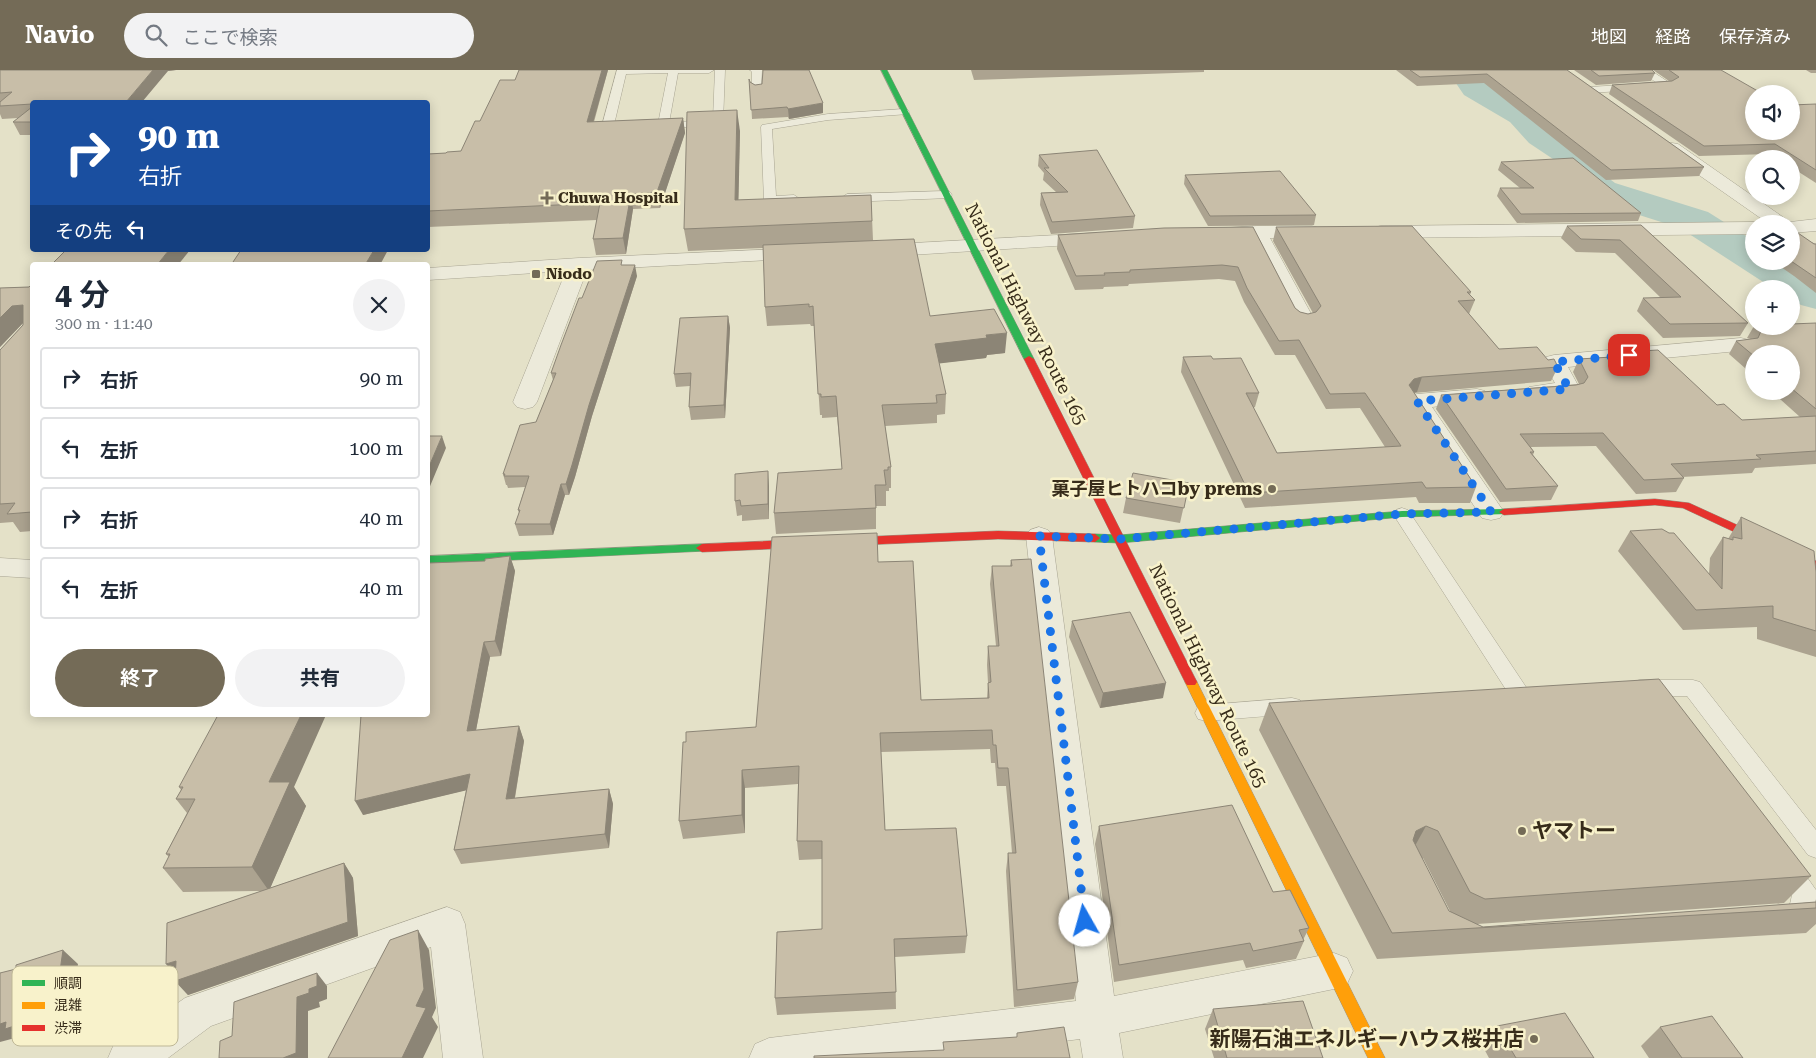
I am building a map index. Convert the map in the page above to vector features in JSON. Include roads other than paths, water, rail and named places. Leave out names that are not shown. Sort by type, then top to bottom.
[{"type":"main road","name":"National Highway Route 165","points":[[884,70],[1120,539],[1377,1058]]},
{"type":"main road","points":[[430,560],[988,535],[1120,539],[1402,514],[1491,512],[1655,502],[1685,505],[1816,566]]},
{"type":"street","points":[[1584,86],[1613,106]]},
{"type":"street","points":[[1662,140],[1769,215]]},
{"type":"street","points":[[1800,227],[1816,224]]},
{"type":"street","points":[[1366,232],[1745,228]]},
{"type":"street","points":[[1257,232],[1304,321]]},
{"type":"street","points":[[1200,233],[1326,232]]},
{"type":"street","points":[[1800,236],[1810,244]]},
{"type":"street","points":[[864,252],[1115,237]]},
{"type":"street","points":[[430,274],[579,264],[815,254]]},
{"type":"street","points":[[525,402],[579,264]]},
{"type":"street","points":[[1491,512],[1417,401],[1569,389],[1554,362],[1741,345]]},
{"type":"street","points":[[1039,536],[1103,1058]]},
{"type":"street","points":[[0,567],[30,568]]},
{"type":"street","points":[[178,1026],[199,1011],[447,924],[463,1058]]},
{"type":"street","points":[[769,1058],[1097,1018],[1334,971]]},
{"type":"street","points":[[128,1058],[140,1054],[151,1046]]},
{"type":"lane","points":[[710,70],[622,71],[606,133],[718,122],[720,70]]},
{"type":"lane","points":[[755,70],[757,70],[756,90]]},
{"type":"lane","points":[[1584,86],[1668,85],[1643,70]]},
{"type":"lane","points":[[662,126],[673,71]]},
{"type":"lane","points":[[808,199],[770,200],[766,127],[828,117],[904,112]]},
{"type":"lane","points":[[837,198],[946,195]]},
{"type":"lane","points":[[1402,514],[1519,693]]},
{"type":"lane","points":[[1630,688],[1668,704],[1673,712]]},
{"type":"lane","points":[[1630,688],[1693,688],[1816,848]]},
{"type":"lane","points":[[1206,713],[1314,705]]},
{"type":"lane","points":[[1760,918],[1800,915],[1804,893],[1770,846]]},
{"type":"waterway","points":[[1462,70],[1475,88],[1522,115],[1536,128],[1541,136],[1586,165],[1595,185],[1602,191],[1694,220],[1745,253]]},
{"type":"waterway","points":[[1773,270],[1816,296]]},
{"type":"place","name":"Chuwa Hospital","points":[[547,198]]},
{"type":"place","name":"Niodo","points":[[536,274]]},
{"type":"place","name":"菓子屋ヒトハコby prems","points":[[1272,489]]},
{"type":"place","name":"ヤマトー","points":[[1522,831]]},
{"type":"place","name":"新陽石油エネルギーハウス桜井店","points":[[1534,1039]]}]
